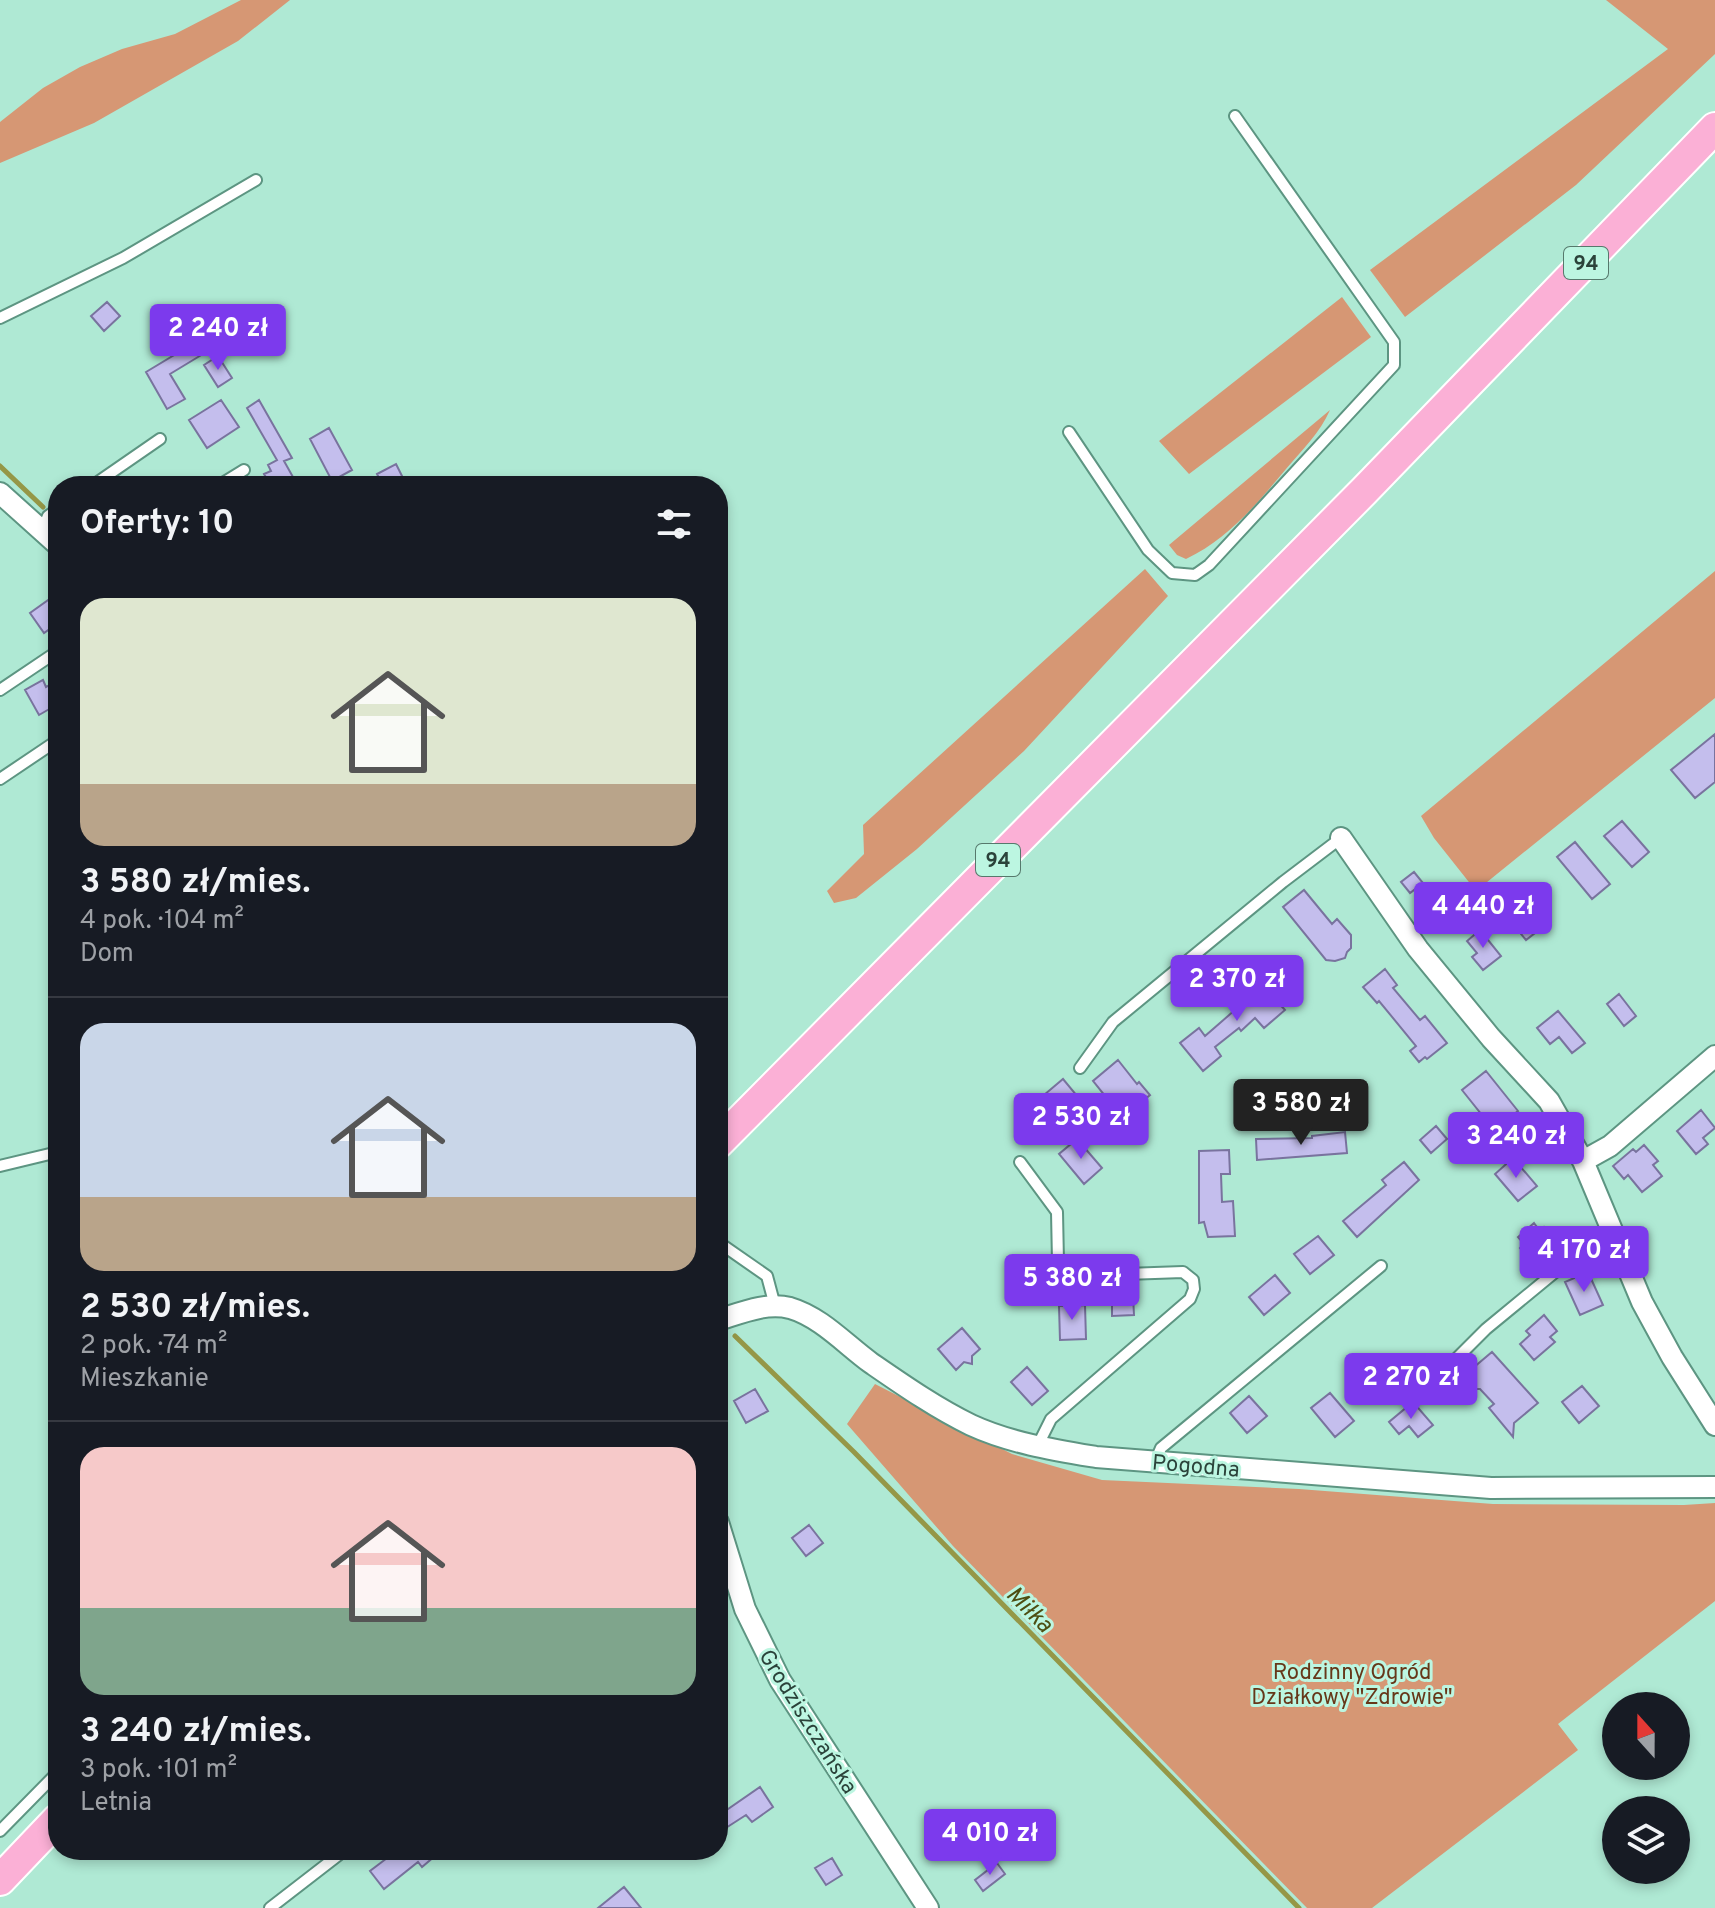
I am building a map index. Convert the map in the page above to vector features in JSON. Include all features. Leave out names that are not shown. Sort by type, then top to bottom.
[{"type":"main road","name":"94","points":[[728,1133],[1322,534],[1715,128]]},
{"type":"main road","points":[[0,1880],[48,1830]]},
{"type":"street","points":[[0,493],[48,537]]},
{"type":"street","points":[[1341,838],[1418,949],[1491,1038],[1549,1101],[1583,1161],[1642,1302],[1715,1425]]},
{"type":"street","points":[[1583,1161],[1610,1146],[1715,1056]]},
{"type":"street","points":[[728,1318],[775,1306]]},
{"type":"street","name":"Pogodna","points":[[775,1306],[809,1316],[872,1363],[972,1425],[1037,1447],[1096,1457],[1491,1488],[1715,1487]]},
{"type":"street","name":"Grodziszczańska","points":[[728,1572],[780,1680],[928,1908]]},
{"type":"lane","points":[[1069,432],[1148,550],[1172,573],[1195,575],[1209,565],[1394,365],[1394,342],[1235,116]]},
{"type":"lane","points":[[0,318],[123,258],[256,180]]},
{"type":"lane","points":[[106,476],[160,439]]},
{"type":"lane","points":[[234,476],[244,470]]},
{"type":"lane","points":[[0,690],[48,658]]},
{"type":"lane","points":[[0,779],[48,747]]},
{"type":"lane","points":[[1080,1068],[1113,1022],[1341,838]]},
{"type":"lane","points":[[0,1166],[48,1154]]},
{"type":"lane","points":[[1020,1162],[1057,1212],[1058,1262],[1069,1276],[1183,1272],[1193,1280],[1194,1289],[1190,1299],[1051,1419],[1037,1447]]},
{"type":"lane","points":[[1450,1365],[1486,1329],[1588,1245],[1613,1234]]},
{"type":"lane","points":[[728,1249],[767,1276],[775,1306]]},
{"type":"lane","points":[[1155,1462],[1161,1448],[1381,1266]]},
{"type":"lane","points":[[0,1831],[48,1782]]},
{"type":"lane","points":[[270,1908],[332,1860]]},
{"type":"green space","points":[[241,0],[290,0],[238,41],[94,123],[0,163],[0,122],[43,88],[80,67],[122,49],[175,34]]},
{"type":"green space","points":[[1606,0],[1715,0],[1715,54],[1576,185],[1405,317],[1370,270],[1668,49]]},
{"type":"green space","points":[[1342,297],[1371,337],[1189,474],[1159,441]]},
{"type":"green space","points":[[1330,410],[1310,441],[1241,520],[1201,551],[1186,559],[1177,555],[1169,545]]},
{"type":"green space","points":[[1145,569],[1168,596],[1024,751],[917,849],[856,898],[834,903],[827,891],[864,854],[863,825]]},
{"type":"green space","points":[[1715,571],[1715,698],[1476,891],[1434,838],[1421,816]]},
{"type":"green space","name":"Rodzinny Ogród Działkowy \"Zdrowie\"","points":[[875,1384],[1012,1454],[1102,1480],[1299,1489],[1493,1504],[1715,1503],[1715,1601],[1558,1724],[1578,1750],[1372,1908],[1307,1908],[953,1546],[847,1424]]},
{"type":"building","points":[[107,302],[120,316],[104,331],[91,316]]},
{"type":"building","points":[[196,342],[203,354],[170,374],[185,399],[167,409],[146,372]]},
{"type":"building","points":[[218,356],[232,378],[218,387],[204,365]]},
{"type":"building","points":[[221,400],[239,427],[207,448],[189,420]]},
{"type":"building","points":[[259,400],[292,458],[284,461],[292,476],[265,476],[271,471],[268,465],[277,460],[247,408]]},
{"type":"building","points":[[329,428],[352,470],[341,476],[329,476],[310,439]]},
{"type":"building","points":[[396,464],[402,476],[378,476]]},
{"type":"building","points":[[48,600],[48,630],[44,633],[30,613]]},
{"type":"building","points":[[43,680],[48,686],[48,710],[39,715],[25,690]]},
{"type":"building","points":[[1715,734],[1715,782],[1695,798],[1671,770]]},
{"type":"building","points":[[1622,821],[1649,852],[1632,867],[1604,836]]},
{"type":"building","points":[[1575,842],[1610,884],[1592,899],[1557,857]]},
{"type":"building","points":[[1414,872],[1423,883],[1410,893],[1401,882]]},
{"type":"building","points":[[1304,890],[1332,924],[1337,919],[1351,935],[1351,948],[1345,958],[1326,960],[1283,907]]},
{"type":"building","points":[[1518,893],[1544,926],[1526,940],[1500,908]]},
{"type":"building","points":[[1480,930],[1501,956],[1483,970],[1472,957],[1477,953],[1467,941]]},
{"type":"building","points":[[1385,969],[1397,985],[1393,988],[1420,1020],[1425,1016],[1447,1043],[1427,1059],[1425,1057],[1419,1062],[1410,1051],[1416,1046],[1379,1001],[1377,1003],[1363,987]]},
{"type":"building","points":[[1274,976],[1288,991],[1277,1001],[1285,1010],[1264,1028],[1255,1018],[1241,1031],[1239,1028],[1215,1047],[1221,1056],[1203,1071],[1180,1043],[1199,1028],[1205,1036]]},
{"type":"building","points":[[1619,994],[1636,1016],[1624,1026],[1607,1004]]},
{"type":"building","points":[[1558,1011],[1585,1043],[1572,1053],[1559,1037],[1550,1044],[1537,1028]]},
{"type":"building","points":[[1118,1060],[1150,1095],[1127,1114],[1138,1127],[1120,1141],[1101,1117],[1114,1107],[1093,1081]]},
{"type":"building","points":[[1486,1071],[1518,1111],[1494,1130],[1462,1090]]},
{"type":"building","points":[[1063,1079],[1078,1097],[1066,1107],[1071,1113],[1058,1124],[1038,1100]]},
{"type":"building","points":[[1701,1110],[1715,1128],[1703,1138],[1708,1144],[1696,1154],[1677,1131]]},
{"type":"building","points":[[1436,1126],[1447,1139],[1431,1153],[1420,1140]]},
{"type":"building","points":[[1345,1132],[1347,1153],[1257,1160],[1256,1139],[1312,1138]]},
{"type":"building","points":[[1077,1139],[1102,1168],[1084,1184],[1059,1154]]},
{"type":"building","points":[[1644,1145],[1658,1161],[1653,1165],[1662,1176],[1642,1192],[1628,1175],[1624,1179],[1613,1166],[1633,1149],[1636,1152]]},
{"type":"building","points":[[1229,1150],[1230,1174],[1221,1174],[1222,1202],[1233,1201],[1235,1236],[1208,1237],[1204,1222],[1199,1223],[1199,1151]]},
{"type":"building","points":[[1513,1158],[1537,1186],[1518,1201],[1495,1174]]},
{"type":"building","points":[[1404,1162],[1419,1180],[1357,1237],[1343,1221],[1386,1185],[1382,1180]]},
{"type":"building","points":[[1534,1223],[1540,1231],[1544,1227],[1559,1244],[1534,1265],[1520,1248],[1524,1244],[1518,1237]]},
{"type":"building","points":[[1318,1236],[1334,1255],[1310,1274],[1294,1254]]},
{"type":"building","points":[[1588,1272],[1603,1305],[1580,1315],[1565,1282]]},
{"type":"building","points":[[1275,1275],[1290,1293],[1264,1315],[1249,1297]]},
{"type":"building","points":[[1133,1296],[1134,1315],[1112,1316],[1112,1298]]},
{"type":"building","points":[[1085,1305],[1086,1339],[1060,1340],[1059,1306]]},
{"type":"building","points":[[1544,1315],[1557,1331],[1550,1337],[1555,1342],[1534,1360],[1520,1344],[1530,1335],[1526,1331]]},
{"type":"building","points":[[962,1328],[980,1349],[972,1356],[972,1364],[964,1362],[956,1370],[938,1349]]},
{"type":"building","points":[[1492,1352],[1538,1403],[1514,1423],[1513,1437],[1489,1408],[1494,1404],[1480,1389],[1473,1389],[1474,1380],[1467,1373]]},
{"type":"building","points":[[1027,1367],[1048,1391],[1032,1405],[1011,1382]]},
{"type":"building","points":[[1582,1386],[1599,1406],[1579,1423],[1562,1402]]},
{"type":"building","points":[[755,1389],[768,1411],[746,1423],[734,1401]]},
{"type":"building","points":[[1330,1393],[1354,1421],[1335,1437],[1311,1408]]},
{"type":"building","points":[[1249,1396],[1267,1416],[1247,1433],[1230,1413]]},
{"type":"building","points":[[1413,1402],[1433,1425],[1418,1437],[1409,1426],[1399,1434],[1389,1422]]},
{"type":"building","points":[[809,1525],[823,1543],[806,1556],[792,1538]]},
{"type":"building","points":[[760,1787],[773,1807],[752,1822],[746,1815],[728,1827],[728,1809]]},
{"type":"building","points":[[832,1858],[842,1875],[826,1885],[815,1868]]},
{"type":"building","points":[[384,1860],[430,1860],[422,1867],[418,1862],[384,1889],[370,1871]]},
{"type":"building","points":[[997,1863],[1005,1874],[983,1891],[975,1880]]},
{"type":"building","points":[[624,1887],[641,1908],[598,1908]]},
{"type":"waterway","points":[[0,466],[43,507]]},
{"type":"waterway","name":"Miłka","points":[[735,1336],[854,1452],[1299,1908]]}]
